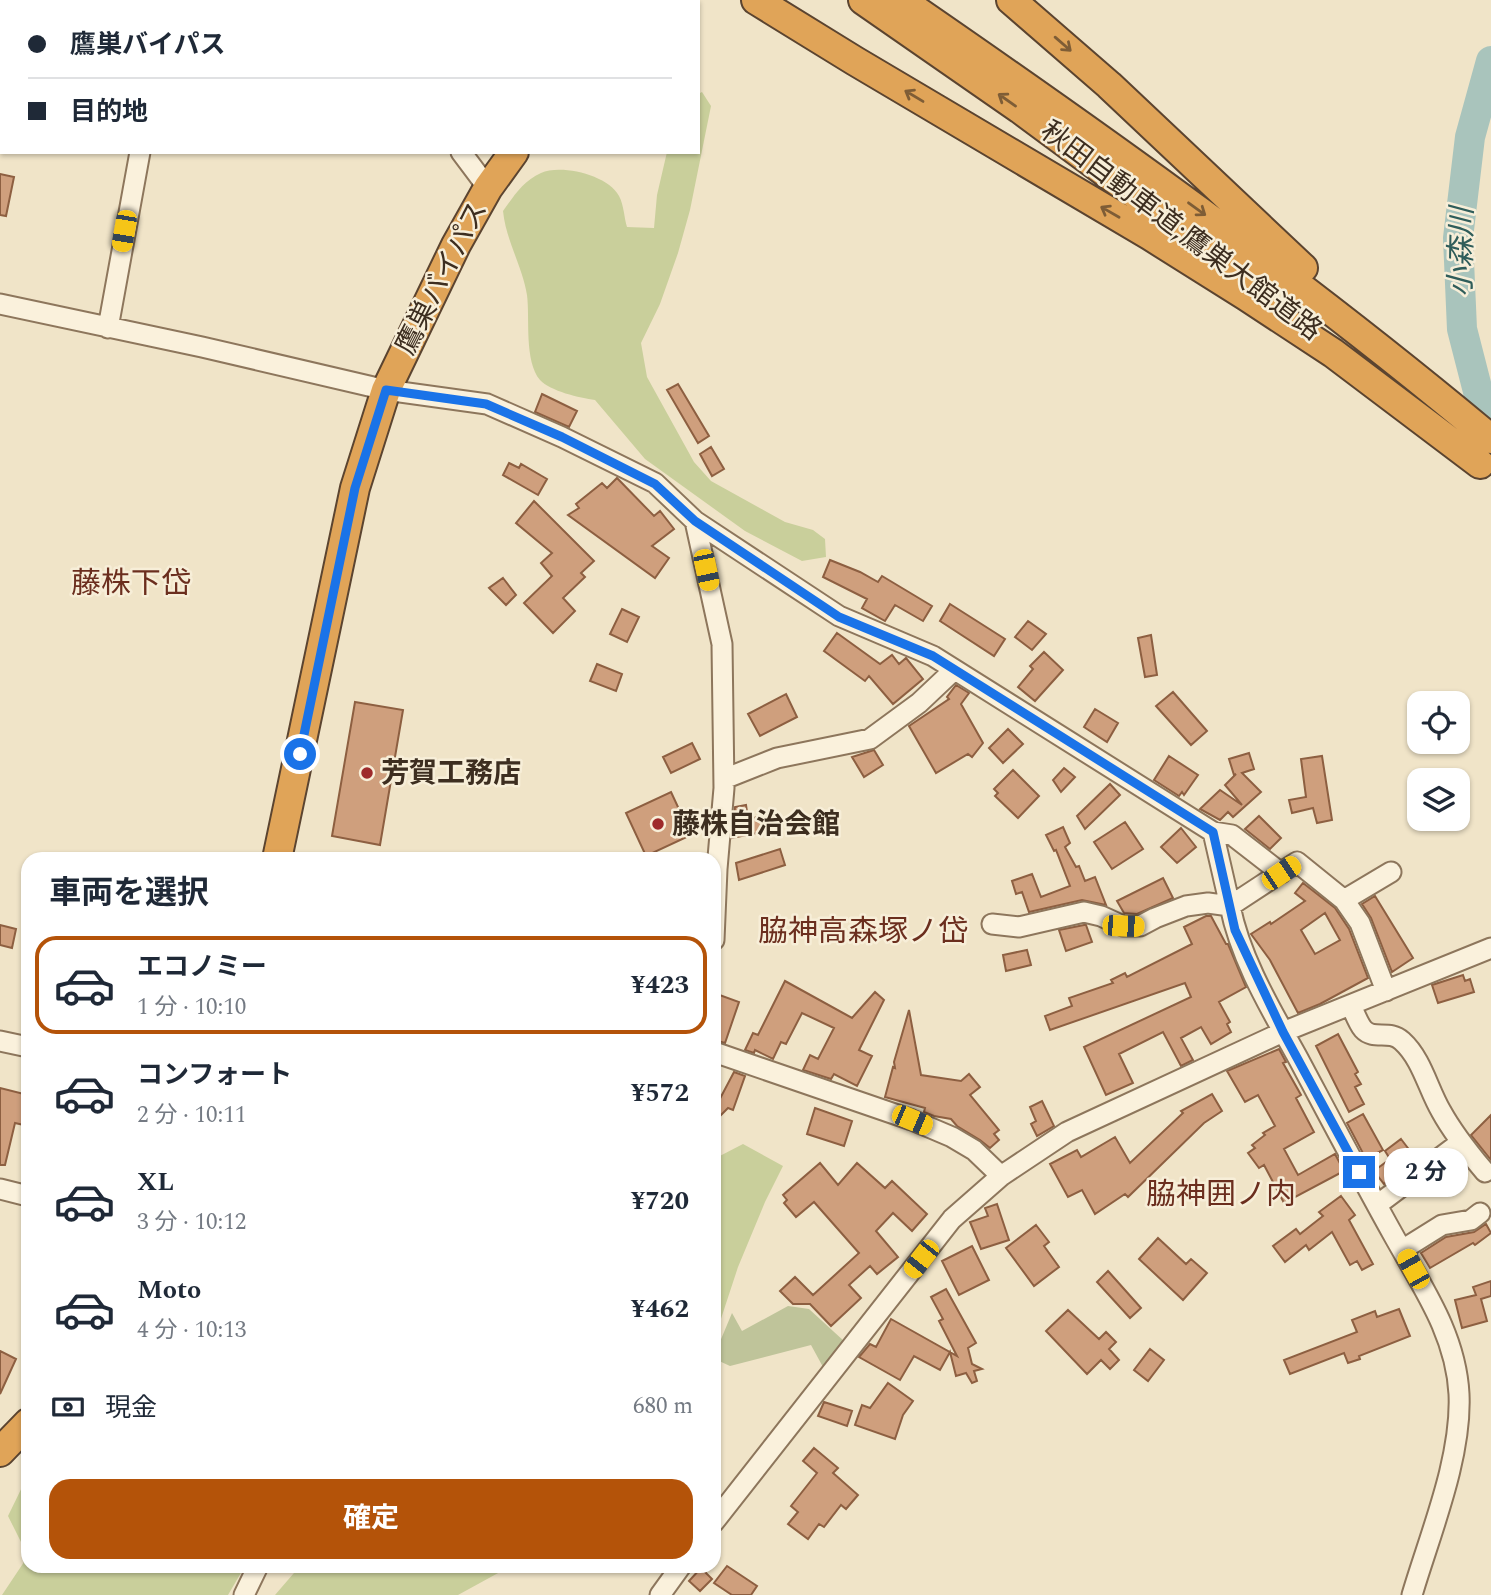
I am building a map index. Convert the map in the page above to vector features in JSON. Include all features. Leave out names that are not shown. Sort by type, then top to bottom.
[{"type":"highway","points":[[757,0],[1335,350],[1485,469]]},
{"type":"highway","name":"秋田自動車道;鷹巣大館道路","points":[[863,0],[1156,208],[1335,350]]},
{"type":"highway","name":"秋田自動車道;鷹巣大館道路","points":[[901,0],[1344,313]]},
{"type":"highway","points":[[1011,0],[1109,85],[1344,313],[1485,433]]},
{"type":"highway","name":"鷹巣バイパス","points":[[278,852],[355,488],[386,390],[456,246],[488,188],[513,154]]},
{"type":"highway","points":[[0,1452],[21,1430]]},
{"type":"street","points":[[108,328],[140,154]]},
{"type":"street","points":[[462,154],[488,188]]},
{"type":"street","points":[[0,304],[386,390],[486,404],[504,411],[655,484],[695,521],[839,617],[933,656],[1213,832],[1232,835],[1281,873]]},
{"type":"street","points":[[695,521],[722,644],[724,779],[719,852]]},
{"type":"street","points":[[724,779],[777,758],[870,739],[919,703],[954,670]]},
{"type":"street","points":[[1213,832],[1239,941],[1283,1032],[1451,1342],[1459,1393],[1457,1439],[1412,1595]]},
{"type":"street","points":[[992,924],[1019,927],[1084,912],[1123,926],[1140,926],[1186,906],[1208,903],[1230,905],[1297,862],[1344,900],[1360,923],[1386,991]]},
{"type":"street","points":[[1344,900],[1391,872]]},
{"type":"street","points":[[721,1513],[952,1219],[1001,1176],[1067,1132],[1283,1032],[1491,948]]},
{"type":"street","points":[[1351,1005],[1364,1030],[1375,1036],[1388,1033],[1402,1040],[1418,1062],[1441,1112],[1485,1172]]},
{"type":"street","points":[[0,1041],[21,1046]]},
{"type":"street","points":[[721,1054],[912,1120],[952,1137],[974,1150],[1001,1176]]},
{"type":"street","points":[[1377,1205],[1461,1142]]},
{"type":"street","points":[[0,1189],[21,1194]]},
{"type":"street","points":[[1402,1250],[1442,1225],[1471,1220],[1480,1213]]},
{"type":"street","points":[[243,1595],[254,1573]]},
{"type":"street","points":[[660,1595],[676,1573]]},
{"type":"green space","points":[[702,92],[711,106],[690,210],[678,253],[660,304],[641,343],[647,377],[694,462],[711,481],[785,522],[813,530],[825,539],[826,557],[802,561],[745,531],[645,459],[595,400],[581,398],[545,384],[535,372],[532,362],[527,295],[507,233],[503,211],[519,189],[535,176],[550,171],[572,171],[595,177],[613,189],[621,200],[627,227],[654,228],[657,195],[667,154],[700,154]]},
{"type":"green space","points":[[743,1144],[783,1166],[738,1267],[721,1319],[721,1155]]},
{"type":"green space","points":[[788,1306],[809,1309],[845,1342],[823,1367],[811,1345],[730,1366],[721,1362],[721,1339],[732,1313],[742,1331]]},
{"type":"green space","points":[[21,1489],[21,1542],[8,1516]]},
{"type":"green space","points":[[21,1566],[21,1573],[241,1573],[228,1595],[2,1595]]},
{"type":"green space","points":[[294,1573],[498,1573],[458,1595],[275,1595]]},
{"type":"building","points":[[0,174],[14,177],[6,216],[0,215]]},
{"type":"building","points":[[678,384],[709,436],[698,443],[667,390]]},
{"type":"building","points":[[542,394],[577,411],[569,427],[535,412]]},
{"type":"building","points":[[711,447],[724,469],[712,476],[700,454]]},
{"type":"building","points":[[509,463],[519,468],[521,464],[547,479],[538,495],[503,475]]},
{"type":"building","points":[[617,478],[654,516],[660,511],[674,529],[652,546],[669,558],[655,578],[568,515],[579,508],[576,504],[602,483],[607,488]]},
{"type":"building","points":[[534,501],[594,561],[581,573],[585,577],[563,598],[575,611],[553,633],[524,603],[552,576],[541,563],[552,553],[516,523]]},
{"type":"building","points":[[830,560],[878,582],[882,576],[932,606],[923,621],[895,605],[885,621],[862,608],[867,599],[823,577]]},
{"type":"building","points":[[503,578],[516,595],[506,605],[489,588]]},
{"type":"building","points":[[950,604],[1005,639],[994,656],[940,621]]},
{"type":"building","points":[[622,609],[639,617],[627,642],[610,634]]},
{"type":"building","points":[[1028,621],[1046,634],[1032,650],[1015,637]]},
{"type":"building","points":[[837,633],[880,664],[892,655],[899,664],[906,658],[923,679],[893,704],[869,676],[865,681],[824,651]]},
{"type":"building","points":[[1151,635],[1157,675],[1145,677],[1138,638]]},
{"type":"building","points":[[1044,652],[1063,670],[1035,701],[1018,687],[1033,669],[1030,666]]},
{"type":"building","points":[[597,664],[622,674],[616,691],[590,681]]},
{"type":"building","points":[[956,685],[969,693],[961,704],[983,743],[972,757],[968,754],[936,773],[909,726],[949,699],[947,697]]},
{"type":"building","points":[[1173,692],[1207,731],[1191,745],[1156,706]]},
{"type":"building","points":[[786,694],[797,717],[760,736],[748,714]]},
{"type":"building","name":"芳賀工務店","points":[[355,702],[403,710],[380,845],[332,836]]},
{"type":"building","points":[[1095,709],[1118,723],[1107,742],[1084,727]]},
{"type":"building","points":[[1008,729],[1023,744],[1003,763],[989,748]]},
{"type":"building","points":[[692,743],[700,759],[671,773],[663,757]]},
{"type":"building","points":[[874,750],[883,765],[864,777],[852,757]]},
{"type":"building","points":[[1249,753],[1254,769],[1242,773],[1261,792],[1233,817],[1228,812],[1220,820],[1200,809],[1220,790],[1242,805],[1225,785],[1236,774],[1234,775],[1229,759]]},
{"type":"building","points":[[1169,756],[1198,775],[1184,795],[1182,792],[1179,796],[1154,780]]},
{"type":"building","points":[[1322,756],[1332,820],[1317,823],[1313,808],[1292,813],[1289,800],[1306,797],[1301,759]]},
{"type":"building","points":[[1064,768],[1075,777],[1061,792],[1053,780]]},
{"type":"building","points":[[1013,770],[1039,796],[1018,818],[995,796],[998,793],[994,789]]},
{"type":"building","points":[[1110,784],[1120,795],[1085,829],[1077,816]]},
{"type":"building","name":"藤株自治会館","points":[[671,792],[691,835],[655,852],[644,852],[626,813]]},
{"type":"building","points":[[746,805],[748,819],[768,815],[771,830],[732,838],[735,807]]},
{"type":"building","points":[[1259,816],[1281,838],[1270,849],[1245,829]]},
{"type":"building","points":[[1125,822],[1143,849],[1112,869],[1094,842]]},
{"type":"building","points":[[1063,827],[1070,843],[1065,847],[1076,867],[1079,866],[1085,881],[1095,877],[1106,905],[1082,900],[1029,912],[1022,892],[1016,894],[1012,881],[1032,874],[1041,897],[1070,886],[1056,850],[1054,851],[1046,835]]},
{"type":"building","points":[[1181,828],[1196,847],[1177,863],[1161,847]]},
{"type":"building","points":[[780,849],[785,865],[739,880],[736,863]]},
{"type":"building","points":[[1163,878],[1173,898],[1137,914],[1124,913],[1117,901]]},
{"type":"building","points":[[1303,883],[1335,908],[1349,929],[1368,978],[1298,1013],[1270,960],[1251,934],[1305,901],[1295,893]],"holes":[[[1325,913],[1340,940],[1315,954],[1301,930]]]},
{"type":"building","points":[[1375,896],[1413,958],[1392,972],[1371,918],[1362,904]]},
{"type":"building","points":[[1211,916],[1228,944],[1246,987],[1219,1002],[1230,1022],[1227,1024],[1231,1032],[1211,1044],[1201,1027],[1181,1038],[1193,1060],[1181,1066],[1163,1032],[1119,1054],[1133,1083],[1106,1095],[1084,1047],[1191,997],[1185,983],[1050,1030],[1045,1016],[1072,1006],[1069,998],[1113,983],[1111,980],[1125,973],[1127,977],[1192,944],[1184,927]]},
{"type":"building","points":[[0,925],[16,929],[12,948],[0,945]]},
{"type":"building","points":[[1086,925],[1092,942],[1066,951],[1059,930]]},
{"type":"building","points":[[1027,950],[1031,965],[1006,971],[1003,955]]},
{"type":"building","points":[[1463,975],[1465,981],[1470,979],[1474,992],[1438,1003],[1432,985]]},
{"type":"building","points":[[785,981],[852,1018],[875,992],[884,1000],[859,1050],[872,1056],[857,1086],[834,1074],[831,1079],[803,1070],[810,1055],[818,1059],[834,1028],[802,1013],[786,1044],[781,1042],[773,1059],[755,1050],[754,1053],[745,1050],[753,1033],[758,1035]]},
{"type":"building","points":[[721,996],[739,1002],[725,1043],[721,1042]]},
{"type":"building","points":[[909,1010],[921,1075],[961,1081],[969,1074],[980,1087],[970,1095],[999,1130],[994,1134],[999,1140],[990,1148],[951,1119],[934,1116],[924,1112],[925,1108],[885,1097]]},
{"type":"building","points":[[1338,1034],[1358,1072],[1355,1074],[1361,1084],[1355,1087],[1364,1104],[1349,1112],[1316,1046]]},
{"type":"building","points":[[1279,1049],[1286,1062],[1283,1063],[1301,1095],[1296,1098],[1314,1132],[1284,1149],[1298,1175],[1335,1154],[1344,1171],[1284,1203],[1264,1165],[1259,1168],[1248,1153],[1255,1148],[1252,1145],[1265,1135],[1263,1133],[1275,1126],[1258,1095],[1245,1102],[1227,1071]]},
{"type":"building","points":[[734,1072],[745,1076],[733,1110],[728,1108],[721,1115],[721,1097]]},
{"type":"building","points":[[0,1088],[21,1093],[21,1124],[15,1123],[5,1165],[0,1165]]},
{"type":"building","points":[[1212,1094],[1222,1111],[1204,1123],[1128,1197],[1125,1194],[1095,1214],[1082,1190],[1068,1197],[1050,1164],[1077,1150],[1081,1157],[1115,1137],[1130,1163],[1183,1113],[1181,1111]]},
{"type":"building","points":[[1042,1101],[1054,1126],[1037,1136],[1031,1124],[1036,1121],[1030,1107]]},
{"type":"building","points":[[815,1108],[852,1121],[844,1146],[807,1134]]},
{"type":"building","points":[[1363,1114],[1383,1150],[1366,1159],[1347,1123]]},
{"type":"building","points":[[1491,1115],[1491,1160],[1471,1135]]},
{"type":"building","points":[[1401,1139],[1417,1160],[1384,1184],[1374,1171],[1390,1159],[1385,1151]]},
{"type":"building","points":[[820,1163],[838,1185],[857,1163],[885,1188],[892,1181],[927,1214],[912,1231],[893,1213],[876,1231],[898,1257],[877,1274],[870,1266],[849,1285],[861,1298],[831,1326],[810,1304],[793,1304],[780,1291],[795,1277],[813,1295],[859,1253],[814,1202],[796,1217],[784,1203],[787,1200],[783,1195]]},
{"type":"building","points":[[1341,1196],[1355,1215],[1349,1220],[1373,1264],[1362,1270],[1357,1261],[1350,1265],[1332,1232],[1309,1250],[1306,1245],[1285,1262],[1273,1246],[1296,1229],[1300,1234],[1323,1216],[1319,1212]]},
{"type":"building","points":[[997,1204],[1009,1240],[981,1249],[970,1222],[988,1216],[985,1208]]},
{"type":"building","points":[[1486,1224],[1491,1233],[1475,1245],[1473,1243],[1430,1268],[1421,1253],[1446,1237],[1474,1232]]},
{"type":"building","points":[[1036,1225],[1049,1242],[1044,1246],[1059,1267],[1034,1286],[1006,1248]]},
{"type":"building","points":[[1158,1238],[1186,1264],[1191,1259],[1207,1273],[1183,1300],[1139,1259]]},
{"type":"building","points":[[972,1246],[989,1280],[959,1295],[942,1261]]},
{"type":"building","points":[[1108,1271],[1141,1308],[1130,1318],[1097,1282]]},
{"type":"building","points":[[1491,1281],[1491,1296],[1481,1299],[1487,1321],[1462,1328],[1455,1300],[1476,1295],[1473,1287]]},
{"type":"building","points":[[946,1289],[976,1343],[968,1348],[972,1364],[982,1369],[974,1371],[977,1381],[972,1383],[966,1373],[956,1376],[950,1352],[957,1356],[939,1321],[943,1319],[931,1297]]},
{"type":"building","points":[[1399,1309],[1410,1336],[1348,1363],[1344,1353],[1290,1374],[1284,1360],[1357,1332],[1352,1320],[1375,1311],[1377,1317]]},
{"type":"building","points":[[1068,1310],[1099,1339],[1106,1332],[1116,1342],[1109,1349],[1119,1360],[1110,1369],[1101,1360],[1087,1374],[1046,1331]]},
{"type":"building","points":[[891,1319],[950,1352],[940,1370],[914,1356],[900,1380],[859,1357],[870,1344],[876,1347]]},
{"type":"building","points":[[1150,1349],[1164,1360],[1148,1381],[1134,1370]]},
{"type":"building","points":[[0,1351],[16,1359],[0,1394]]},
{"type":"building","points":[[888,1383],[913,1401],[903,1415],[895,1439],[855,1425],[862,1405],[870,1408]]},
{"type":"building","points":[[824,1402],[852,1411],[847,1426],[818,1416]]},
{"type":"building","points":[[814,1448],[838,1468],[833,1473],[858,1495],[846,1509],[841,1505],[824,1527],[819,1524],[808,1539],[788,1524],[798,1512],[791,1506],[817,1473],[803,1461]]},
{"type":"building","points":[[727,1566],[757,1586],[751,1595],[732,1595],[714,1583]]},
{"type":"building","points":[[696,1573],[706,1573],[712,1579],[700,1591],[689,1581]]},
{"type":"waterway","name":"小森川","points":[[1491,61],[1470,137],[1458,238],[1462,329],[1491,442]]},
{"type":"place","name":"芳賀工務店","points":[[367,773]]},
{"type":"place","name":"藤株自治会館","points":[[658,824]]},
{"type":"district","name":"藤株下岱","points":[[131,584]]},
{"type":"district","name":"脇神高森塚ノ岱","points":[[863,932]]},
{"type":"district","name":"脇神囲ノ内","points":[[1221,1195]]},
{"type":"route","points":[[300,754],[355,488],[386,390],[486,404],[562,437],[655,484],[695,521],[839,617],[933,656],[1213,832],[1235,930],[1283,1032],[1359,1172]]}]
